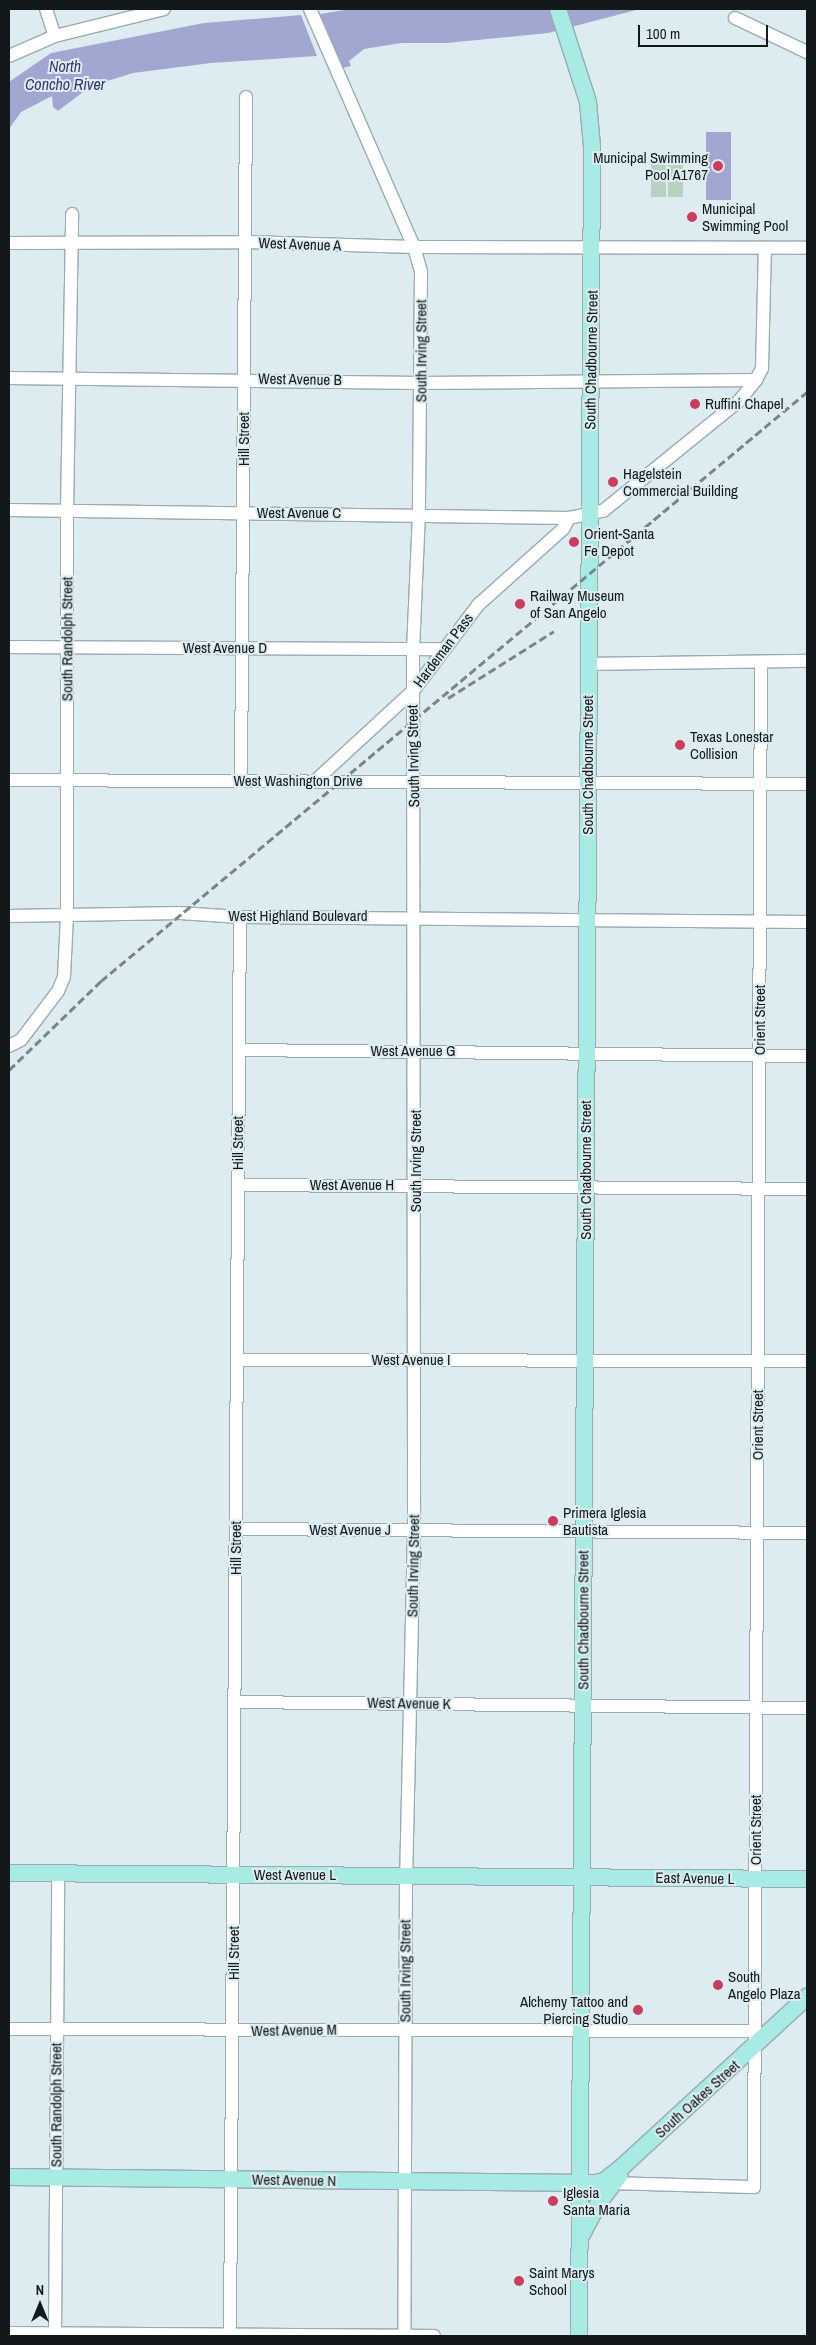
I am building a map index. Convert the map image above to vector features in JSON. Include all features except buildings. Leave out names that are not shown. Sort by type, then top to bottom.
[{"type":"main road","name":"South Chadbourne Street","points":[[558,9],[582,78],[592,132],[579,2336]]},
{"type":"main road","name":"West Avenue L","points":[[9,1874],[582,1876]]},
{"type":"main road","name":"East Avenue L","points":[[582,1876],[807,1879]]},
{"type":"main road","name":"South Oakes Street","points":[[596,2183],[604,2181],[626,2164],[755,2039],[807,1997]]},
{"type":"main road","points":[[579,2240],[598,2204],[615,2184],[626,2164]]},
{"type":"main road","name":"West Avenue N","points":[[9,2177],[579,2182]]},
{"type":"main road","points":[[579,2182],[596,2183]]},
{"type":"street","points":[[46,9],[55,36]]},
{"type":"street","points":[[9,56],[55,36],[164,9]]},
{"type":"street","name":"South Irving Street","points":[[310,11],[414,247],[421,272],[419,513],[413,649],[416,1186],[414,1530],[406,1876],[404,2336]]},
{"type":"street","points":[[735,18],[807,52]]},
{"type":"street","name":"Hill Street","points":[[241,781],[247,242],[246,97]]},
{"type":"street","name":"South Randolph Street","points":[[10,1046],[21,1040],[58,991],[64,977],[67,916],[67,510],[72,214]]},
{"type":"street","name":"West Avenue A","points":[[9,243],[71,241],[247,242],[414,247],[807,248]]},
{"type":"street","points":[[589,515],[603,511],[739,401],[756,380],[762,368],[764,346],[765,248]]},
{"type":"street","name":"West Avenue B","points":[[9,378],[244,378],[421,382],[756,380]]},
{"type":"street","name":"West Avenue C","points":[[9,510],[243,514],[419,513],[569,518],[589,515]]},
{"type":"street","name":"Hardeman Pass","points":[[315,781],[413,691],[442,649],[478,605],[563,529],[569,518]]},
{"type":"street","name":"West Avenue D","points":[[9,648],[442,649]]},
{"type":"street","points":[[589,664],[807,661]]},
{"type":"street","name":"Orient Street","points":[[615,2184],[754,2187],[762,663]]},
{"type":"street","name":"West Washington Drive","points":[[9,780],[807,784]]},
{"type":"street","name":"West Highland Boulevard","points":[[9,916],[180,914],[240,917],[414,917],[807,922]]},
{"type":"street","name":"Hill Street","points":[[230,2335],[240,917]]},
{"type":"street","name":"West Avenue G","points":[[239,1050],[586,1052],[807,1056]]},
{"type":"street","name":"West Avenue H","points":[[238,1185],[586,1189],[807,1189]]},
{"type":"street","name":"West Avenue I","points":[[237,1360],[807,1361]]},
{"type":"street","name":"West Avenue J","points":[[236,1529],[584,1530],[807,1534]]},
{"type":"street","name":"West Avenue K","points":[[235,1702],[807,1708]]},
{"type":"street","name":"South Randolph Street","points":[[55,2335],[58,1874]]},
{"type":"street","name":"West Avenue M","points":[[9,2029],[233,2031],[580,2029],[755,2039]]},
{"type":"street","points":[[596,2183],[615,2184]]},
{"type":"street","points":[[9,2333],[55,2335],[434,2336]]},
{"type":"green space","points":[[651,160],[666,160],[666,197],[651,197]]},
{"type":"green space","points":[[668,160],[683,160],[683,197],[668,197]]},
{"type":"water","points":[[351,9],[640,9],[548,33],[447,43],[401,43],[364,49],[349,61],[351,66],[343,68],[320,14]]},
{"type":"water","name":"North Concho River","points":[[301,15],[317,56],[211,63],[133,73],[91,86],[58,111],[53,107],[52,96],[21,112],[9,129],[9,82],[51,53],[204,23]]},
{"type":"water","name":"Municipal Swimming Pool A1767","points":[[706,132],[731,132],[731,200],[706,200]]},
{"type":"railway","points":[[9,1070],[101,981],[807,392]]},
{"type":"railway","points":[[448,698],[554,631]]},
{"type":"place","name":"Municipal Swimming Pool A1767","points":[[718,166]]},
{"type":"place","name":"Municipal Swimming Pool","points":[[692,217]]},
{"type":"place","name":"Ruffini Chapel","points":[[695,404]]},
{"type":"place","name":"Hagelstein Commercial Building","points":[[613,482]]},
{"type":"place","name":"Orient-Santa Fe Depot","points":[[574,542]]},
{"type":"place","name":"Railway Museum of San Angelo","points":[[520,604]]},
{"type":"place","name":"Texas Lonestar Collision","points":[[680,745]]},
{"type":"place","name":"Primera Iglesia Bautista","points":[[553,1521]]},
{"type":"place","name":"South Angelo Plaza","points":[[718,1985]]},
{"type":"place","name":"Alchemy Tattoo and Piercing Studio","points":[[638,2010]]},
{"type":"place","name":"Iglesia Santa Maria","points":[[553,2201]]},
{"type":"place","name":"Saint Marys School","points":[[519,2281]]}]
